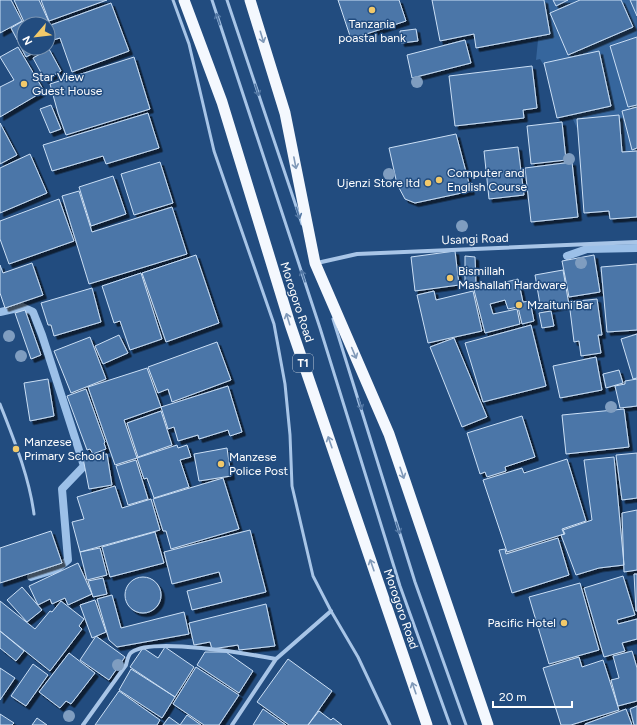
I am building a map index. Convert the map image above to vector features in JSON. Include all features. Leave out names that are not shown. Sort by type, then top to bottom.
[{"type":"highway","name":"Morogoro Road","points":[[184,0],[222,102],[290,324],[427,725]]},
{"type":"highway","points":[[250,0],[285,113],[315,263],[389,434],[488,725]]},
{"type":"street","name":"Usangi Road","points":[[315,263],[357,254],[637,242]]},
{"type":"street","points":[[232,725],[276,659],[331,611]]},
{"type":"street","points":[[83,725],[126,666],[130,654],[136,650],[146,647],[166,645],[221,650],[276,659]]},
{"type":"lane","points":[[173,0],[189,44],[214,151],[274,324],[285,384],[290,435],[292,486],[313,576],[331,611],[358,657],[390,725]]},
{"type":"lane","name":"Morogoro Road","points":[[212,0],[320,328],[400,586],[450,725]]},
{"type":"lane","points":[[227,0],[302,225]]},
{"type":"lane","points":[[305,232],[330,308]]},
{"type":"lane","name":"Morogoro Road","points":[[332,315],[415,582],[466,725]]},
{"type":"lane","points":[[0,404],[27,480],[34,514]]},
{"type":"shaded area","points":[[536,0],[637,0],[637,191],[583,142],[564,99],[540,59],[536,60],[540,20]]},
{"type":"building","points":[[0,0],[11,0],[19,16],[16,16],[16,24],[0,33]]},
{"type":"building","points":[[14,0],[39,0],[46,16],[21,16]]},
{"type":"building","points":[[41,0],[107,0],[56,18],[56,16],[47,16]]},
{"type":"building","name":"Tanzania poastal bank","points":[[338,0],[399,0],[406,21],[351,39]]},
{"type":"building","points":[[432,0],[544,0],[550,34],[476,48],[474,34],[440,41]]},
{"type":"building","points":[[553,0],[568,0],[556,6]]},
{"type":"building","points":[[580,0],[621,0],[633,27],[568,55],[550,13]]},
{"type":"building","points":[[630,0],[637,0],[637,16]]},
{"type":"building","points":[[111,3],[129,51],[72,72],[60,38],[56,39],[56,23]]},
{"type":"building","points":[[16,25],[16,38],[11,28]]},
{"type":"building","points":[[416,29],[418,41],[401,43],[400,31]]},
{"type":"building","points":[[637,37],[637,105],[628,107],[610,46]]},
{"type":"building","points":[[465,40],[471,63],[412,78],[407,55]]},
{"type":"building","name":"Star View Guest House","points":[[16,48],[16,56],[23,56],[44,91],[0,117],[0,87],[14,80],[0,57]]},
{"type":"building","points":[[599,51],[611,106],[557,118],[544,63]]},
{"type":"building","points":[[37,56],[53,56],[61,71],[45,80],[33,58]]},
{"type":"building","points":[[134,57],[150,109],[66,135],[50,84]]},
{"type":"building","points":[[532,66],[537,108],[523,110],[524,118],[455,126],[449,76]]},
{"type":"building","points":[[51,105],[61,129],[50,133],[40,109]]},
{"type":"building","points":[[637,107],[637,148],[632,150],[622,111]]},
{"type":"building","points":[[148,113],[159,148],[106,164],[103,156],[52,171],[43,145]]},
{"type":"building","points":[[619,115],[622,152],[637,151],[637,217],[610,219],[609,211],[584,213],[577,119]]},
{"type":"building","points":[[562,122],[566,160],[531,164],[527,126]]},
{"type":"building","points":[[0,123],[17,155],[0,164]]},
{"type":"building","points":[[456,134],[471,191],[415,203],[405,199],[397,184],[389,148]]},
{"type":"building","points":[[518,147],[524,195],[489,199],[484,151]]},
{"type":"building","points":[[30,154],[47,193],[0,213],[0,168]]},
{"type":"building","points":[[160,162],[173,203],[134,215],[121,174]]},
{"type":"building","points":[[572,162],[578,217],[531,222],[525,168]]},
{"type":"building","points":[[113,176],[126,214],[91,226],[79,187]]},
{"type":"building","points":[[79,191],[92,232],[172,207],[187,254],[89,284],[62,196]]},
{"type":"building","points":[[59,199],[74,241],[9,264],[0,239],[0,221]]},
{"type":"building","points":[[455,251],[459,285],[415,291],[411,257]]},
{"type":"building","points":[[196,255],[219,323],[166,342],[142,273]]},
{"type":"building","points":[[594,255],[600,292],[569,297],[562,261]]},
{"type":"building","points":[[465,256],[475,257],[476,285],[465,285]]},
{"type":"building","points":[[32,263],[43,295],[5,308],[0,293],[0,265],[3,273]]},
{"type":"building","points":[[637,264],[637,330],[607,332],[601,267]]},
{"type":"building","points":[[563,270],[569,305],[541,310],[535,275]]},
{"type":"building","points":[[141,273],[162,339],[130,350],[120,321],[114,323],[102,286]]},
{"type":"building","name":"Mzaituni Bar","points":[[518,279],[523,302],[530,301],[534,321],[522,324],[518,307],[508,309],[505,300],[490,304],[493,314],[517,309],[520,324],[485,333],[474,290]]},
{"type":"building","points":[[92,288],[101,322],[54,336],[51,325],[48,325],[41,303]]},
{"type":"building","points":[[434,291],[436,300],[473,291],[482,331],[428,343],[417,295]]},
{"type":"building","points":[[597,299],[602,335],[598,335],[601,353],[581,356],[579,341],[574,342],[569,302]]},
{"type":"building","points":[[25,310],[41,355],[31,359],[15,313]]},
{"type":"building","points":[[551,311],[554,326],[542,328],[539,313]]},
{"type":"building","points":[[531,325],[546,386],[483,402],[465,343]]},
{"type":"building","points":[[637,334],[637,378],[633,379],[621,339]]},
{"type":"building","points":[[119,335],[128,353],[103,364],[95,346]]},
{"type":"building","points":[[90,337],[106,379],[71,393],[54,351]]},
{"type":"building","points":[[454,338],[487,417],[462,427],[430,347]]},
{"type":"building","points":[[217,342],[231,380],[172,402],[168,389],[158,393],[148,367]]},
{"type":"building","points":[[596,357],[602,390],[560,398],[553,366]]},
{"type":"building","points":[[147,368],[161,407],[124,420],[137,458],[115,465],[88,387]]},
{"type":"building","points":[[619,370],[623,383],[606,388],[603,374]]},
{"type":"building","points":[[48,379],[54,416],[30,421],[24,383]]},
{"type":"building","points":[[637,379],[637,406],[620,408],[615,386],[625,384],[625,381]]},
{"type":"building","points":[[228,386],[242,432],[230,436],[228,430],[199,439],[198,435],[178,441],[174,427],[168,429],[161,407]]},
{"type":"building","points":[[86,389],[105,442],[106,449],[93,454],[90,449],[87,450],[67,396]]},
{"type":"building","points":[[624,409],[629,447],[566,454],[562,415]]},
{"type":"building","points":[[161,411],[172,445],[138,457],[127,423]]},
{"type":"building","points":[[522,416],[535,457],[505,467],[506,471],[487,477],[485,472],[480,474],[467,433]]},
{"type":"building","points":[[177,445],[178,448],[187,445],[191,457],[180,460],[189,487],[154,498],[147,478],[144,479],[137,458]]},
{"type":"building","points":[[227,448],[231,476],[199,481],[194,454]]},
{"type":"building","points":[[637,453],[637,498],[622,500],[616,455]]},
{"type":"building","points":[[107,454],[112,485],[89,489],[83,458]]},
{"type":"building","points":[[614,457],[624,565],[599,568],[576,575],[561,535],[565,534],[563,530],[592,520],[584,460]]},
{"type":"building","points":[[567,459],[586,521],[562,529],[564,534],[507,552],[483,480],[522,468],[524,473]]},
{"type":"building","points":[[136,460],[148,499],[128,505],[116,466]]},
{"type":"building","points":[[223,478],[239,529],[171,549],[166,531],[163,531],[153,499]]},
{"type":"building","points":[[115,486],[122,508],[151,499],[160,530],[80,552],[72,522],[84,519],[77,497]]},
{"type":"building","points":[[637,510],[637,570],[624,572],[622,513]]},
{"type":"building","points":[[250,530],[266,592],[192,610],[187,591],[222,582],[219,572],[172,584],[164,552]]},
{"type":"building","points":[[51,531],[62,563],[0,583],[0,548]]},
{"type":"building","points":[[155,532],[164,563],[110,577],[102,547]]},
{"type":"building","points":[[558,538],[569,575],[512,593],[499,550],[505,549],[506,554]]},
{"type":"building","points":[[100,548],[107,575],[87,580],[80,552]]},
{"type":"building","points":[[78,563],[92,594],[68,605],[65,598],[52,604],[50,599],[38,605],[29,586]]},
{"type":"building","points":[[634,574],[637,574],[637,611],[636,611]]},
{"type":"building","points":[[623,576],[635,615],[617,620],[618,624],[637,619],[637,639],[622,643],[625,651],[604,657],[584,588]]},
{"type":"building","points":[[143,577],[156,582],[161,595],[156,608],[143,613],[130,608],[125,595],[130,582]]},
{"type":"building","points":[[103,578],[107,594],[93,597],[88,581]]},
{"type":"building","name":"Pacific Hotel","points":[[580,583],[599,650],[549,664],[529,597]]},
{"type":"building","points":[[22,587],[42,610],[27,622],[7,600]]},
{"type":"building","points":[[112,595],[121,628],[184,612],[189,634],[117,647],[109,640],[97,599]]},
{"type":"building","points":[[95,600],[106,632],[92,638],[80,605]]},
{"type":"building","points":[[0,601],[35,629],[50,611],[52,612],[61,601],[84,619],[79,626],[82,629],[50,671],[0,631]]},
{"type":"building","points":[[266,604],[275,646],[239,650],[238,645],[212,649],[210,642],[194,645],[189,623]]},
{"type":"building","points":[[0,631],[24,651],[16,661],[0,648]]},
{"type":"building","points":[[96,636],[125,657],[109,680],[80,660]]},
{"type":"building","points":[[165,647],[194,667],[175,697],[130,667],[143,648],[158,658]]},
{"type":"building","points":[[632,651],[637,668],[637,701],[618,706],[611,680],[619,678],[613,656]]},
{"type":"building","points":[[205,652],[226,652],[253,671],[239,693],[197,665]]},
{"type":"building","points":[[69,653],[95,673],[71,704],[66,701],[60,708],[39,692]]},
{"type":"building","points":[[579,657],[582,667],[603,660],[619,710],[571,725],[561,725],[543,668]]},
{"type":"building","points":[[288,659],[332,691],[308,725],[289,725],[257,702]]},
{"type":"building","points":[[33,664],[48,675],[26,706],[11,696]]},
{"type":"building","points":[[196,667],[239,695],[219,725],[204,725],[173,704]]},
{"type":"building","points":[[0,668],[15,678],[0,700]]},
{"type":"building","points":[[131,669],[175,697],[162,718],[119,690]]},
{"type":"building","points":[[119,691],[160,720],[157,725],[95,725]]},
{"type":"building","points":[[637,706],[637,725],[634,725],[630,709]]},
{"type":"building","points":[[263,709],[286,725],[253,725]]},
{"type":"building","points":[[626,709],[632,725],[585,725],[585,724]]},
{"type":"building","points":[[319,711],[331,720],[333,718],[342,725],[308,725]]},
{"type":"building","points":[[0,714],[14,723],[12,725],[0,725]]},
{"type":"building","points":[[187,715],[201,725],[180,725]]},
{"type":"building","points":[[169,717],[180,725],[163,725]]},
{"type":"building","points":[[37,718],[47,725],[32,725]]},
{"type":"waterway","points":[[567,256],[587,249],[637,248]]},
{"type":"waterway","points":[[0,312],[22,307],[33,312],[42,335],[84,466],[62,489],[68,560],[57,569],[31,577]]},
{"type":"place","name":"Tanzania poastal bank","points":[[372,10]]},
{"type":"place","name":"Star View Guest House","points":[[24,84]]},
{"type":"place","name":"Computer and English Course","points":[[439,180]]},
{"type":"place","name":"Ujenzi Store ltd","points":[[428,183]]},
{"type":"place","name":"Bismillah Mashallah Hardware","points":[[450,278]]},
{"type":"place","name":"Mzaituni Bar","points":[[519,305]]},
{"type":"place","name":"Manzese Primary School","points":[[16,449]]},
{"type":"place","name":"Manzese Police Post","points":[[221,464]]},
{"type":"place","name":"Pacific Hotel","points":[[564,623]]}]
